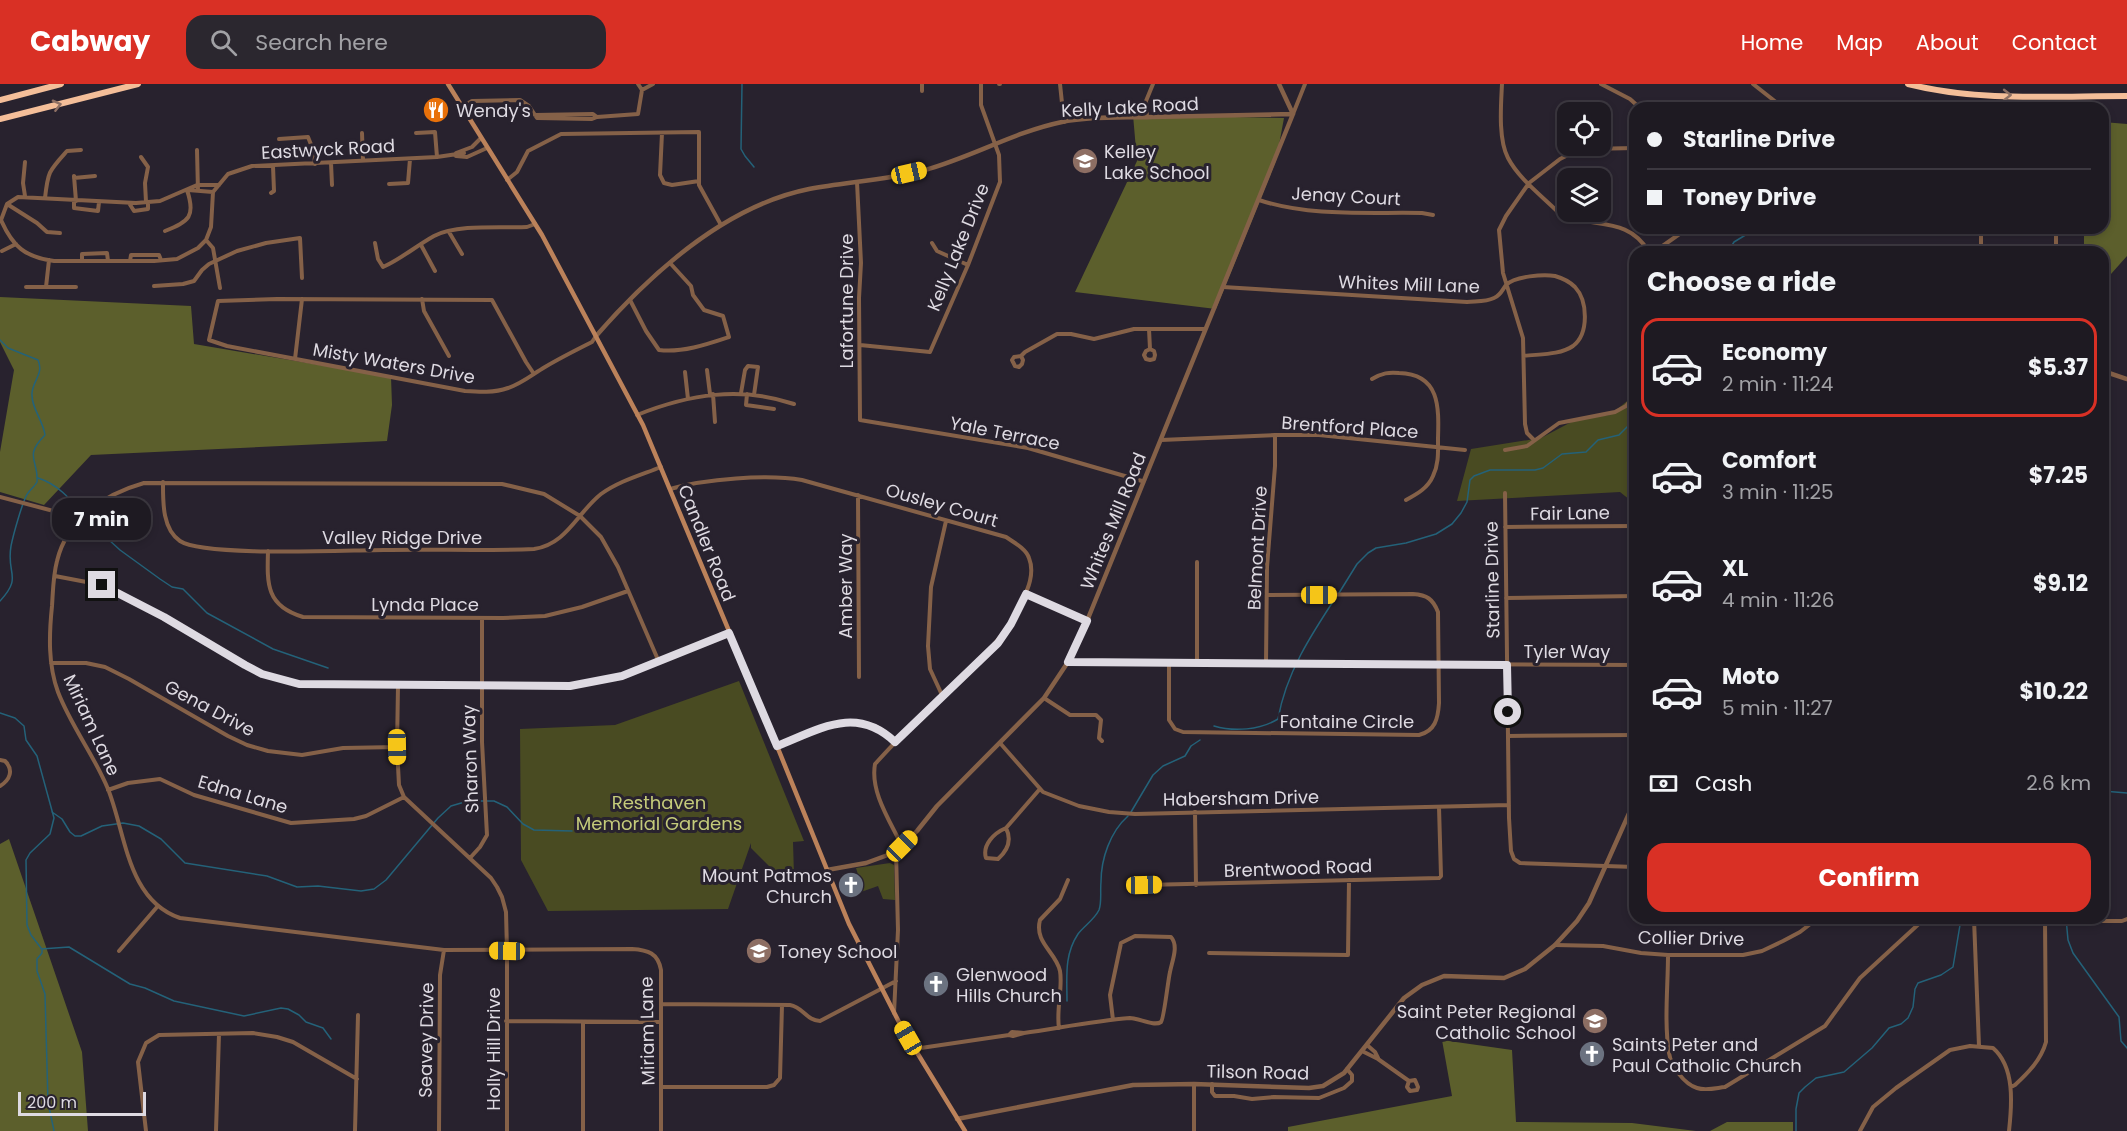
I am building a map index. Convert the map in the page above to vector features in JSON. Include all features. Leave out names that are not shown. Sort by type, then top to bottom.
[{"type":"highway","points":[[0,100],[60,84]]},
{"type":"highway","points":[[0,119],[138,84]]},
{"type":"highway","points":[[114,90],[146,84]]},
{"type":"highway","points":[[1908,84],[1947,92],[1983,95],[2126,96]]},
{"type":"main road","name":"Candler Road","points":[[448,84],[535,224],[637,415],[661,466],[849,924],[894,1014],[965,1131]]},
{"type":"street","points":[[462,107],[472,101],[520,100],[525,102],[541,120],[592,119],[638,114],[642,90],[638,84]]},
{"type":"street","points":[[642,90],[653,84]]},
{"type":"street","points":[[922,84],[922,91]]},
{"type":"street","name":"Kelly Lake Drive","points":[[860,345],[930,352],[968,265],[1000,182],[1001,166],[996,144],[981,105],[981,84]]},
{"type":"street","points":[[1060,84],[1064,122]]},
{"type":"street","points":[[1146,117],[1146,101],[1153,84]]},
{"type":"street","points":[[1279,84],[1293,114]]},
{"type":"street","name":"Whites Mill Road","points":[[827,870],[866,863],[896,852],[937,806],[1044,698],[1057,681],[1087,621],[1305,84]]},
{"type":"street","points":[[1502,84],[1503,139],[1509,160],[1559,213],[1567,217],[1609,224],[1629,232]]},
{"type":"street","points":[[1601,84],[1633,102]]},
{"type":"street","points":[[1753,84],[1776,102]]},
{"type":"street","name":"Kelly Lake Road","points":[[596,336],[670,263],[721,225],[775,198],[809,189],[925,170],[1035,129],[1064,122],[1146,117],[1293,114]]},
{"type":"street","points":[[416,133],[435,132],[437,157]]},
{"type":"street","points":[[507,180],[517,172],[528,151],[561,134],[699,132],[700,190],[721,225]]},
{"type":"street","points":[[362,133],[363,161]]},
{"type":"street","points":[[662,133],[660,175],[664,183],[672,185],[699,181]]},
{"type":"street","points":[[279,139],[308,137],[314,152],[315,164]]},
{"type":"street","name":"Eastwyck Road","points":[[453,155],[465,153],[481,138]]},
{"type":"street","name":"Eastwyck Road","points":[[213,192],[228,174],[252,166],[437,157],[488,148]]},
{"type":"street","points":[[1534,441],[1527,433],[1525,424],[1522,331],[1503,273],[1499,230],[1529,183],[1544,170],[1572,153],[1587,149],[1629,148]]},
{"type":"street","points":[[45,198],[48,172],[53,165],[67,151],[81,150]]},
{"type":"street","points":[[197,188],[198,150]]},
{"type":"street","points":[[129,203],[134,211],[148,209],[145,183],[148,167],[141,157]]},
{"type":"street","points":[[390,184],[408,183],[410,159]]},
{"type":"street","points":[[25,162],[23,183],[25,196]]},
{"type":"street","points":[[331,163],[332,185]]},
{"type":"street","points":[[271,193],[274,191],[273,166]]},
{"type":"street","points":[[95,176],[74,177],[74,208],[98,211],[99,202]]},
{"type":"street","name":"Lafortune Drive","points":[[857,182],[861,263],[860,420]]},
{"type":"street","points":[[197,188],[213,192],[211,227],[206,240],[198,248],[177,259],[161,260],[159,255],[131,255],[130,261],[38,258],[24,252],[9,236],[1,222],[7,204],[18,197],[99,202],[147,202],[160,201],[187,190],[197,188],[219,185]]},
{"type":"street","points":[[165,231],[189,218],[192,209],[187,190]]},
{"type":"street","name":"Jenay Court","points":[[1258,200],[1276,206],[1313,211],[1433,215]]},
{"type":"street","points":[[7,204],[37,222],[47,232],[60,233]]},
{"type":"street","points":[[375,243],[382,267],[398,260],[436,235],[459,230],[527,227],[535,224]]},
{"type":"street","points":[[449,232],[462,254]]},
{"type":"street","points":[[1633,234],[1644,246]]},
{"type":"street","points":[[1662,246],[1679,234]]},
{"type":"street","points":[[154,286],[194,281],[202,270],[237,250],[300,238],[302,278]]},
{"type":"street","points":[[206,240],[213,248],[217,260],[220,288]]},
{"type":"street","points":[[932,243],[937,251],[968,265]]},
{"type":"street","points":[[2,251],[16,244]]},
{"type":"street","points":[[421,245],[435,271]]},
{"type":"street","points":[[82,261],[82,254],[107,253],[108,261]]},
{"type":"street","points":[[46,286],[49,260]]},
{"type":"street","points":[[630,300],[659,350],[670,351],[712,343],[729,337],[723,316],[704,310],[693,295],[691,286],[670,263]]},
{"type":"street","name":"Whites Mill Lane","points":[[1223,287],[1467,302],[1486,301],[1496,297],[1506,285],[1525,277],[1554,276],[1566,280],[1575,287],[1583,306],[1582,337],[1575,345],[1554,352],[1524,356]]},
{"type":"street","points":[[26,287],[76,287]]},
{"type":"street","points":[[295,359],[302,299],[492,300],[534,374]]},
{"type":"street","name":"Misty Waters Drive","points":[[302,299],[218,301],[209,340],[227,346],[295,359],[465,391],[482,392],[509,388],[592,342],[596,336]]},
{"type":"street","points":[[422,299],[424,311],[449,356]]},
{"type":"street","points":[[1021,357],[1025,352],[1057,334],[1071,334],[1094,339],[1134,329],[1205,329]]},
{"type":"street","points":[[1149,329],[1150,349]]},
{"type":"street","points":[[754,395],[758,367],[747,366],[744,394],[746,405],[774,409]]},
{"type":"street","points":[[708,370],[715,422]]},
{"type":"street","points":[[685,372],[688,399]]},
{"type":"street","points":[[1372,379],[1382,373],[1405,373],[1417,376],[1435,393],[1439,419],[1438,459],[1431,479],[1420,492],[1406,500]]},
{"type":"street","points":[[2109,373],[2127,379]]},
{"type":"street","points":[[637,415],[712,394],[754,395],[794,404]]},
{"type":"street","points":[[1506,450],[1521,448],[1559,423],[1570,419],[1615,412],[1629,403]]},
{"type":"street","name":"Yale Terrace","points":[[860,420],[1028,448],[1142,482]]},
{"type":"street","name":"Belmont Drive","points":[[1266,663],[1267,567],[1275,466],[1275,435]]},
{"type":"street","name":"Brentford Place","points":[[1161,440],[1319,435],[1466,450]]},
{"type":"street","name":"Valley Ridge Drive","points":[[164,482],[164,511],[174,537],[187,545],[201,549],[534,549],[545,548],[555,543],[598,496],[608,489],[661,466]]},
{"type":"street","name":"Ousley Court","points":[[670,489],[687,484],[774,476],[802,480],[1006,537],[1029,556],[1032,567],[1026,594],[1011,624],[998,643],[942,695],[876,764],[874,776],[878,794],[902,846]]},
{"type":"street","name":"Miriam Lane","points":[[659,662],[612,554],[601,537],[580,516],[544,494],[502,484],[164,482],[144,483],[118,491],[100,501],[78,521],[59,553],[49,635],[51,663],[58,692],[108,790],[143,890],[157,907],[180,918],[444,950],[632,950],[651,952],[660,963],[661,1131]]},
{"type":"street","name":"Starline Drive","points":[[1505,493],[1509,805],[1512,855],[1517,861],[1527,864],[1608,865]]},
{"type":"street","name":"Amber Way","points":[[858,495],[859,677]]},
{"type":"street","points":[[0,497],[65,514],[78,521]]},
{"type":"street","points":[[942,695],[931,675],[928,646],[931,587],[946,520]]},
{"type":"street","name":"Fair Lane","points":[[1505,528],[1629,526]]},
{"type":"street","name":"Lynda Place","points":[[268,550],[269,588],[279,605],[303,617],[521,618],[554,614],[628,591]]},
{"type":"street","points":[[1197,562],[1197,663]]},
{"type":"street","points":[[55,576],[114,589],[245,665],[274,678],[299,684],[570,686],[588,684],[622,676],[729,633]]},
{"type":"street","points":[[1026,594],[1087,621]]},
{"type":"street","name":"Fontaine Circle","points":[[1169,663],[1169,720],[1175,729],[1183,732],[1419,735],[1429,732],[1436,721],[1439,703],[1438,612],[1435,603],[1424,595],[1267,595]]},
{"type":"street","points":[[1506,598],[1629,596]]},
{"type":"street","name":"Sharon Way","points":[[470,858],[487,835],[483,774],[482,618]]},
{"type":"street","name":"Tyler Way","points":[[1068,662],[1629,665]]},
{"type":"street","name":"Gena Drive","points":[[51,663],[86,663],[105,667],[228,736],[268,751],[302,755],[343,748],[397,747]]},
{"type":"street","points":[[398,686],[398,777],[404,797]]},
{"type":"street","points":[[1044,698],[1068,714],[1096,715],[1101,720],[1099,738],[1102,741]]},
{"type":"street","points":[[777,746],[819,730],[851,722],[879,728],[895,742]]},
{"type":"street","points":[[1508,736],[1629,735]]},
{"type":"street","name":"Habersham Drive","points":[[1000,743],[1039,789],[1079,806],[1109,812],[1135,814],[1509,805]]},
{"type":"street","points":[[0,760],[8,764],[10,776],[7,782],[0,786]]},
{"type":"street","name":"Edna Lane","points":[[108,790],[128,783],[160,779],[194,795],[291,823],[354,819],[376,812],[404,797]]},
{"type":"street","points":[[1006,828],[1009,842],[1006,850],[998,859],[986,858],[984,850],[986,846],[1006,828],[1039,789]]},
{"type":"street","name":"Holly Hill Drive","points":[[404,797],[491,878],[502,897],[507,924],[507,1131]]},
{"type":"street","name":"Brentwood Road","points":[[1144,885],[1436,879],[1441,876],[1439,807]]},
{"type":"street","points":[[1195,812],[1196,885]]},
{"type":"street","name":"Tilson Road","points":[[957,1119],[1133,1085],[1323,1086],[1347,1069],[1404,998],[1422,985],[1444,976],[1504,978],[1525,969],[1555,945],[1577,921],[1589,903],[1629,814]]},
{"type":"street","points":[[894,1014],[898,930],[896,852]]},
{"type":"street","points":[[1608,865],[1629,867]]},
{"type":"street","points":[[1059,1028],[1057,1016],[1059,968],[1041,940],[1039,925],[1040,920],[1060,899],[1068,880]]},
{"type":"street","points":[[1209,953],[1348,955],[1349,880]]},
{"type":"street","points":[[119,951],[157,907]]},
{"type":"street","points":[[2109,921],[2127,919]]},
{"type":"street","name":"Collier Drive","points":[[1555,945],[1603,946],[1668,955],[1750,954],[1783,941],[1810,924]]},
{"type":"street","points":[[1668,955],[1670,1056],[1678,1072],[1691,1085],[1699,1089],[1709,1089],[1731,1085],[1825,1026],[1860,978],[1919,924]]},
{"type":"street","points":[[1974,924],[1979,1046]]},
{"type":"street","points":[[2012,1086],[2033,1068],[2046,1042],[2045,924]]},
{"type":"street","points":[[914,1049],[1113,1020],[1139,1018],[1155,1024],[1163,1020],[1166,988],[1175,945],[1171,937],[1135,936],[1121,943],[1110,995],[1113,1020]]},
{"type":"street","name":"Seavey Drive","points":[[439,1131],[440,975],[444,950]]},
{"type":"street","points":[[661,1004],[796,1006],[810,1019],[820,1021],[896,981]]},
{"type":"street","points":[[662,1087],[767,1087],[774,1085],[780,1078],[782,1005]]},
{"type":"street","points":[[355,1131],[358,1015]]},
{"type":"street","points":[[506,1021],[661,1022]]},
{"type":"street","points":[[583,1022],[584,1131]]},
{"type":"street","points":[[146,1131],[138,1062],[146,1043],[159,1035],[253,1033],[285,1040],[357,1079]]},
{"type":"street","points":[[216,1131],[219,1034]]},
{"type":"street","points":[[1367,1045],[1375,1052],[1378,1059]]},
{"type":"street","points":[[1860,1131],[1873,1107],[1896,1088],[1950,1050],[1964,1046],[1993,1048],[2001,1057],[2012,1086],[2009,1131]]},
{"type":"street","points":[[1362,1051],[1378,1059],[1409,1081]]},
{"type":"street","points":[[1212,1084],[1212,1092],[1215,1096],[1252,1099],[1319,1098],[1344,1088],[1352,1081],[1352,1075],[1347,1069]]},
{"type":"street","points":[[1194,1084],[1194,1131]]},
{"type":"green space","points":[[1133,115],[1284,118],[1276,161],[1216,309],[1075,292],[1137,161]]},
{"type":"green space","points":[[2109,122],[2127,124],[2127,256],[2109,274],[2109,246],[2084,246],[2084,234],[2109,234]]},
{"type":"green space","points":[[0,297],[191,306],[194,344],[391,377],[392,405],[387,441],[91,455],[44,505],[0,492],[0,452],[14,370],[0,342]]},
{"type":"green space","points":[[1629,399],[1629,499],[1620,492],[1457,501],[1471,449],[1541,438],[1577,419],[1610,415]]},
{"type":"green space","name":"Resthaven Memorial Gardens","points":[[739,681],[804,841],[793,842],[794,875],[778,875],[751,848],[751,843],[728,909],[548,911],[521,860],[520,729],[615,725]]},
{"type":"green space","points":[[9,839],[82,1052],[88,1131],[0,1131],[0,844]]},
{"type":"green space","points":[[890,863],[894,865],[895,900],[883,899],[878,886],[861,892],[856,868]]},
{"type":"green space","points":[[1442,1040],[1512,1050],[1516,1122],[1632,1123],[1696,1131],[1288,1131],[1288,1127],[1452,1096]]},
{"type":"green space","points":[[1727,1122],[1793,1122],[1793,1131],[1710,1131]]},
{"type":"waterway","points":[[742,84],[741,149],[754,167]]},
{"type":"waterway","points":[[1732,246],[1747,234]]},
{"type":"waterway","points":[[0,340],[8,348],[38,360],[40,369],[32,398],[45,435],[38,442],[33,454],[37,482],[26,497],[12,541],[11,586],[0,601]]},
{"type":"waterway","points":[[1339,593],[1357,564],[1376,548],[1406,543],[1436,534],[1452,524],[1467,502],[1470,480],[1474,476],[1490,470],[1543,468],[1562,454],[1586,452],[1598,440],[1619,435],[1629,425]]},
{"type":"waterway","points":[[38,478],[63,492],[82,514]]},
{"type":"waterway","points":[[85,518],[120,550],[160,579],[172,587],[183,589],[207,613],[273,649],[328,668]]},
{"type":"waterway","points":[[1214,726],[1247,729],[1263,726],[1278,719],[1293,670],[1336,597]]},
{"type":"waterway","points":[[0,713],[15,718],[24,726],[26,740],[37,756],[54,818],[50,834],[30,853],[26,860],[27,925],[41,948]]},
{"type":"waterway","points":[[1131,812],[1153,775],[1163,766],[1185,756],[1191,746],[1200,740]]},
{"type":"waterway","points":[[2109,792],[2127,793]]},
{"type":"waterway","points":[[52,812],[62,819],[75,836],[81,836],[102,826],[123,823],[139,826],[161,839],[185,863],[267,876],[297,887],[318,886],[361,891],[374,889],[386,880],[438,818],[451,806],[468,801],[494,801],[507,807],[523,824],[534,830],[572,831]]},
{"type":"waterway","points":[[1067,1001],[1067,966],[1070,950],[1078,934],[1099,910],[1101,873],[1105,855],[1116,830],[1128,816]]},
{"type":"waterway","points":[[1796,1131],[1799,1093],[1816,1078],[1844,1072],[1872,1048],[1889,1028],[1901,1024],[1908,1018],[1918,983],[1941,975],[1953,967],[1961,924]]},
{"type":"waterway","points":[[2067,924],[2068,940],[2073,953],[2119,1017],[2121,1041],[2127,1048]]},
{"type":"waterway","points":[[41,949],[69,947],[130,984],[174,1001],[244,1016],[281,1008],[288,1009],[306,1022],[323,1028],[331,1039]]},
{"type":"waterway","points":[[42,950],[37,959],[37,971],[45,994],[48,1102],[54,1131]]},
{"type":"place","name":"Wendy's","points":[[436,110]]},
{"type":"place","name":"Kelley Lake School","points":[[1085,161]]},
{"type":"place","name":"Mount Patmos Church","points":[[851,885]]},
{"type":"place","name":"Toney School","points":[[759,951]]},
{"type":"place","name":"Glenwood Hills Church","points":[[936,984]]},
{"type":"place","name":"Saint Peter Regional Catholic School","points":[[1595,1021]]},
{"type":"place","name":"Saints Peter and Paul Catholic Church","points":[[1592,1054]]},
{"type":"route","points":[[102,585],[114,589],[262,674],[299,684],[570,686],[622,676],[729,633],[777,746],[810,733],[851,722],[879,728],[895,742],[998,643],[1011,624],[1026,594],[1087,621],[1068,662],[1507,665],[1508,712]]}]
